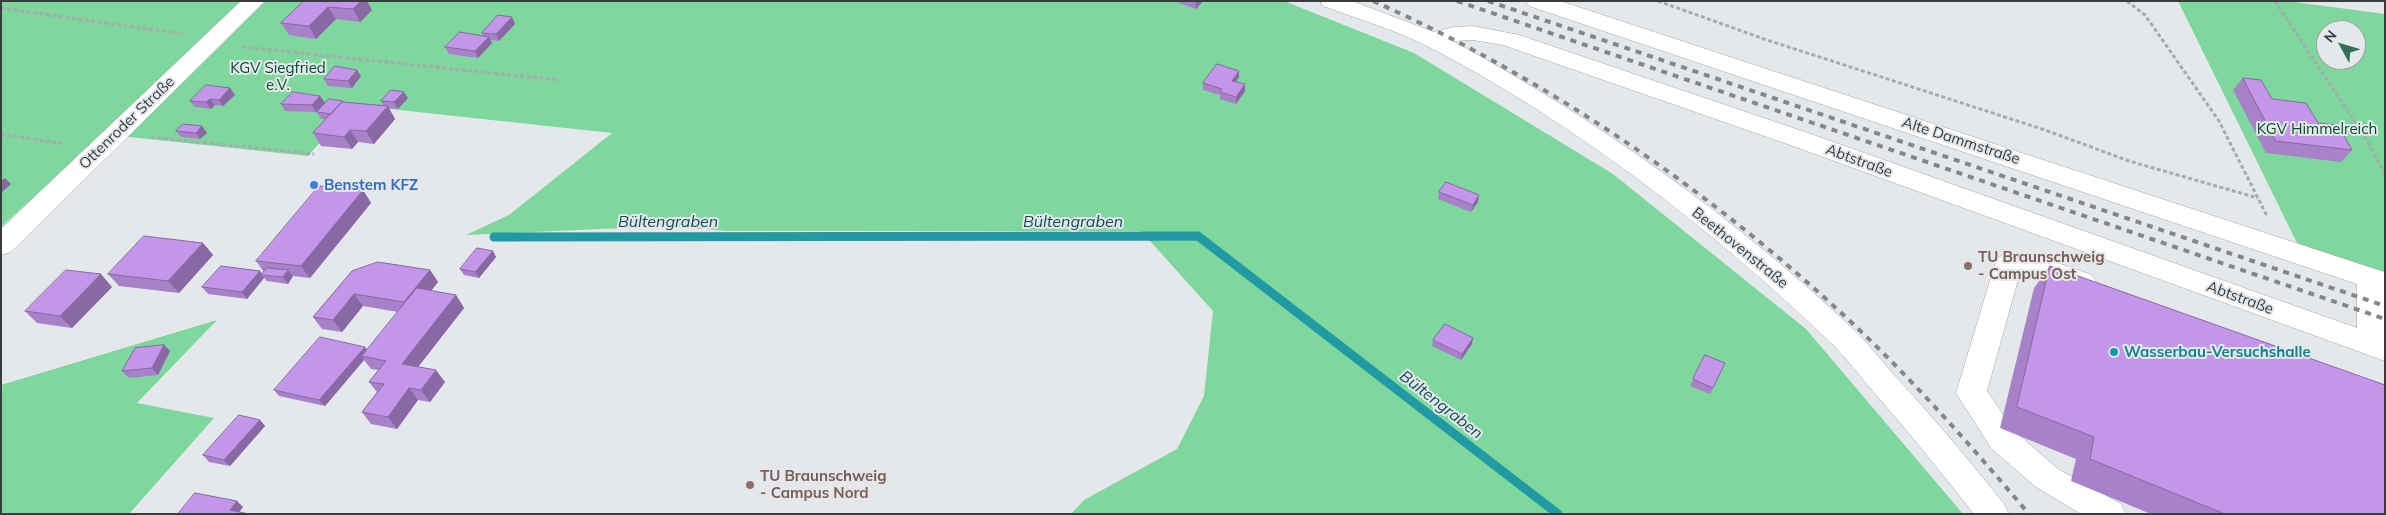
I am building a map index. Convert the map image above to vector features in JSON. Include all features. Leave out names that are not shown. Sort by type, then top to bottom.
[{"type":"street","name":"Ottenroder Straße","points":[[1,245],[254,1]]},
{"type":"street","points":[[1331,1],[1435,41]]},
{"type":"street","name":"Alte Dammstraße","points":[[1537,1],[2378,280]]},
{"type":"street","name":"Abtstraße","points":[[1435,41],[1450,34],[1472,33],[1511,40],[1802,140],[2378,348]]},
{"type":"street","name":"Beethovenstraße","points":[[1435,41],[1512,83],[1590,133],[1666,189],[1796,293],[1842,336],[1932,437],[1993,514]]},
{"type":"street","points":[[2110,292],[2055,272],[2009,264],[1971,393],[2003,440],[2047,478],[2110,514]]},
{"type":"street","points":[[2378,280],[2378,348]]},
{"type":"path","points":[[1658,1],[1764,39],[2045,130],[2130,161],[2258,198]]},
{"type":"path","points":[[2127,1],[2145,15],[2164,45],[2219,121],[2283,247]]},
{"type":"path","points":[[2275,1],[2365,137],[2385,174]]},
{"type":"path","points":[[1,8],[212,41],[560,80]]},
{"type":"path","points":[[1,134],[314,154]]},
{"type":"green space","name":"KGV Siegfried e.V.","points":[[1,1],[1284,1],[1414,53],[1613,174],[1806,329],[1963,514],[1071,514],[1084,500],[1177,449],[1204,396],[1213,311],[1141,231],[727,231],[668,226],[466,235],[509,215],[612,133],[353,105],[308,156],[101,134],[1,227]]},
{"type":"green space","name":"KGV Himmelreich","points":[[2178,1],[2287,1],[2385,14],[2385,276],[2300,249]]},
{"type":"green space","points":[[217,320],[137,403],[214,418],[129,514],[1,514],[1,385]]},
{"type":"building","points":[[304,1],[361,1],[353,9],[328,7],[309,26],[281,23]]},
{"type":"building","points":[[498,15],[512,17],[496,34],[482,33]]},
{"type":"building","points":[[460,32],[489,37],[475,51],[445,47]]},
{"type":"building","points":[[1217,64],[1239,71],[1232,81],[1245,84],[1236,97],[1220,92],[1222,89],[1203,83]]},
{"type":"building","points":[[335,66],[357,70],[348,81],[324,79]]},
{"type":"building","points":[[2243,78],[2261,80],[2272,99],[2306,103],[2318,123],[2338,125],[2352,150],[2276,141]]},
{"type":"building","points":[[206,85],[230,88],[219,100],[210,99],[206,102],[190,101]]},
{"type":"building","points":[[391,90],[404,92],[394,102],[381,101]]},
{"type":"building","points":[[293,92],[320,96],[312,105],[281,104]]},
{"type":"building","points":[[329,99],[343,101],[331,114],[317,112]]},
{"type":"building","points":[[342,102],[388,106],[366,131],[350,130],[344,137],[313,133]]},
{"type":"building","points":[[183,124],[202,126],[196,133],[176,131]]},
{"type":"building","points":[[1446,182],[1479,195],[1473,205],[1439,192]]},
{"type":"building","points":[[319,186],[363,190],[301,266],[256,261]]},
{"type":"building","points":[[144,236],[203,243],[168,281],[108,274]]},
{"type":"building","points":[[477,248],[493,251],[475,272],[460,269]]},
{"type":"building","points":[[378,262],[430,270],[404,302],[354,294],[333,320],[313,317],[352,271]]},
{"type":"building","points":[[221,266],[260,271],[242,292],[202,287]]},
{"type":"building","name":"Wasserbau-Versuchshalle","points":[[2050,266],[2385,385],[2385,514],[2225,514],[2090,459],[2094,437],[2017,407]]},
{"type":"building","points":[[267,268],[288,270],[283,277],[261,275]]},
{"type":"building","points":[[66,270],[101,274],[60,316],[25,311]]},
{"type":"building","points":[[417,288],[456,295],[402,364],[436,370],[421,390],[409,388],[388,417],[362,412],[384,384],[369,382],[386,361],[362,356]]},
{"type":"building","points":[[1445,324],[1473,338],[1462,354],[1433,340]]},
{"type":"building","points":[[320,337],[365,347],[319,400],[274,390]]},
{"type":"building","points":[[164,345],[152,368],[122,371],[135,348]]},
{"type":"building","points":[[1705,355],[1725,363],[1713,388],[1693,379]]},
{"type":"building","points":[[239,415],[260,420],[224,460],[203,455]]},
{"type":"building","points":[[195,493],[237,501],[230,510],[249,514],[178,514]]},
{"type":"waterway","name":"Bültengraben","points":[[494,237],[1198,236],[1558,514]]},
{"type":"railway","points":[[1373,1],[1438,32],[1564,102],[1684,183],[1742,228],[1797,274],[1875,345],[1943,415],[2029,514]]},
{"type":"railway","points":[[1457,1],[2385,319]]},
{"type":"railway","points":[[1488,1],[2385,306]]},
{"type":"place","name":"Benstem KFZ","points":[[314,185]]},
{"type":"place","name":"TU Braunschweig - Campus Ost","points":[[1968,266]]},
{"type":"place","name":"Wasserbau-Versuchshalle","points":[[2114,352]]},
{"type":"place","name":"TU Braunschweig - Campus Nord","points":[[750,485]]}]
